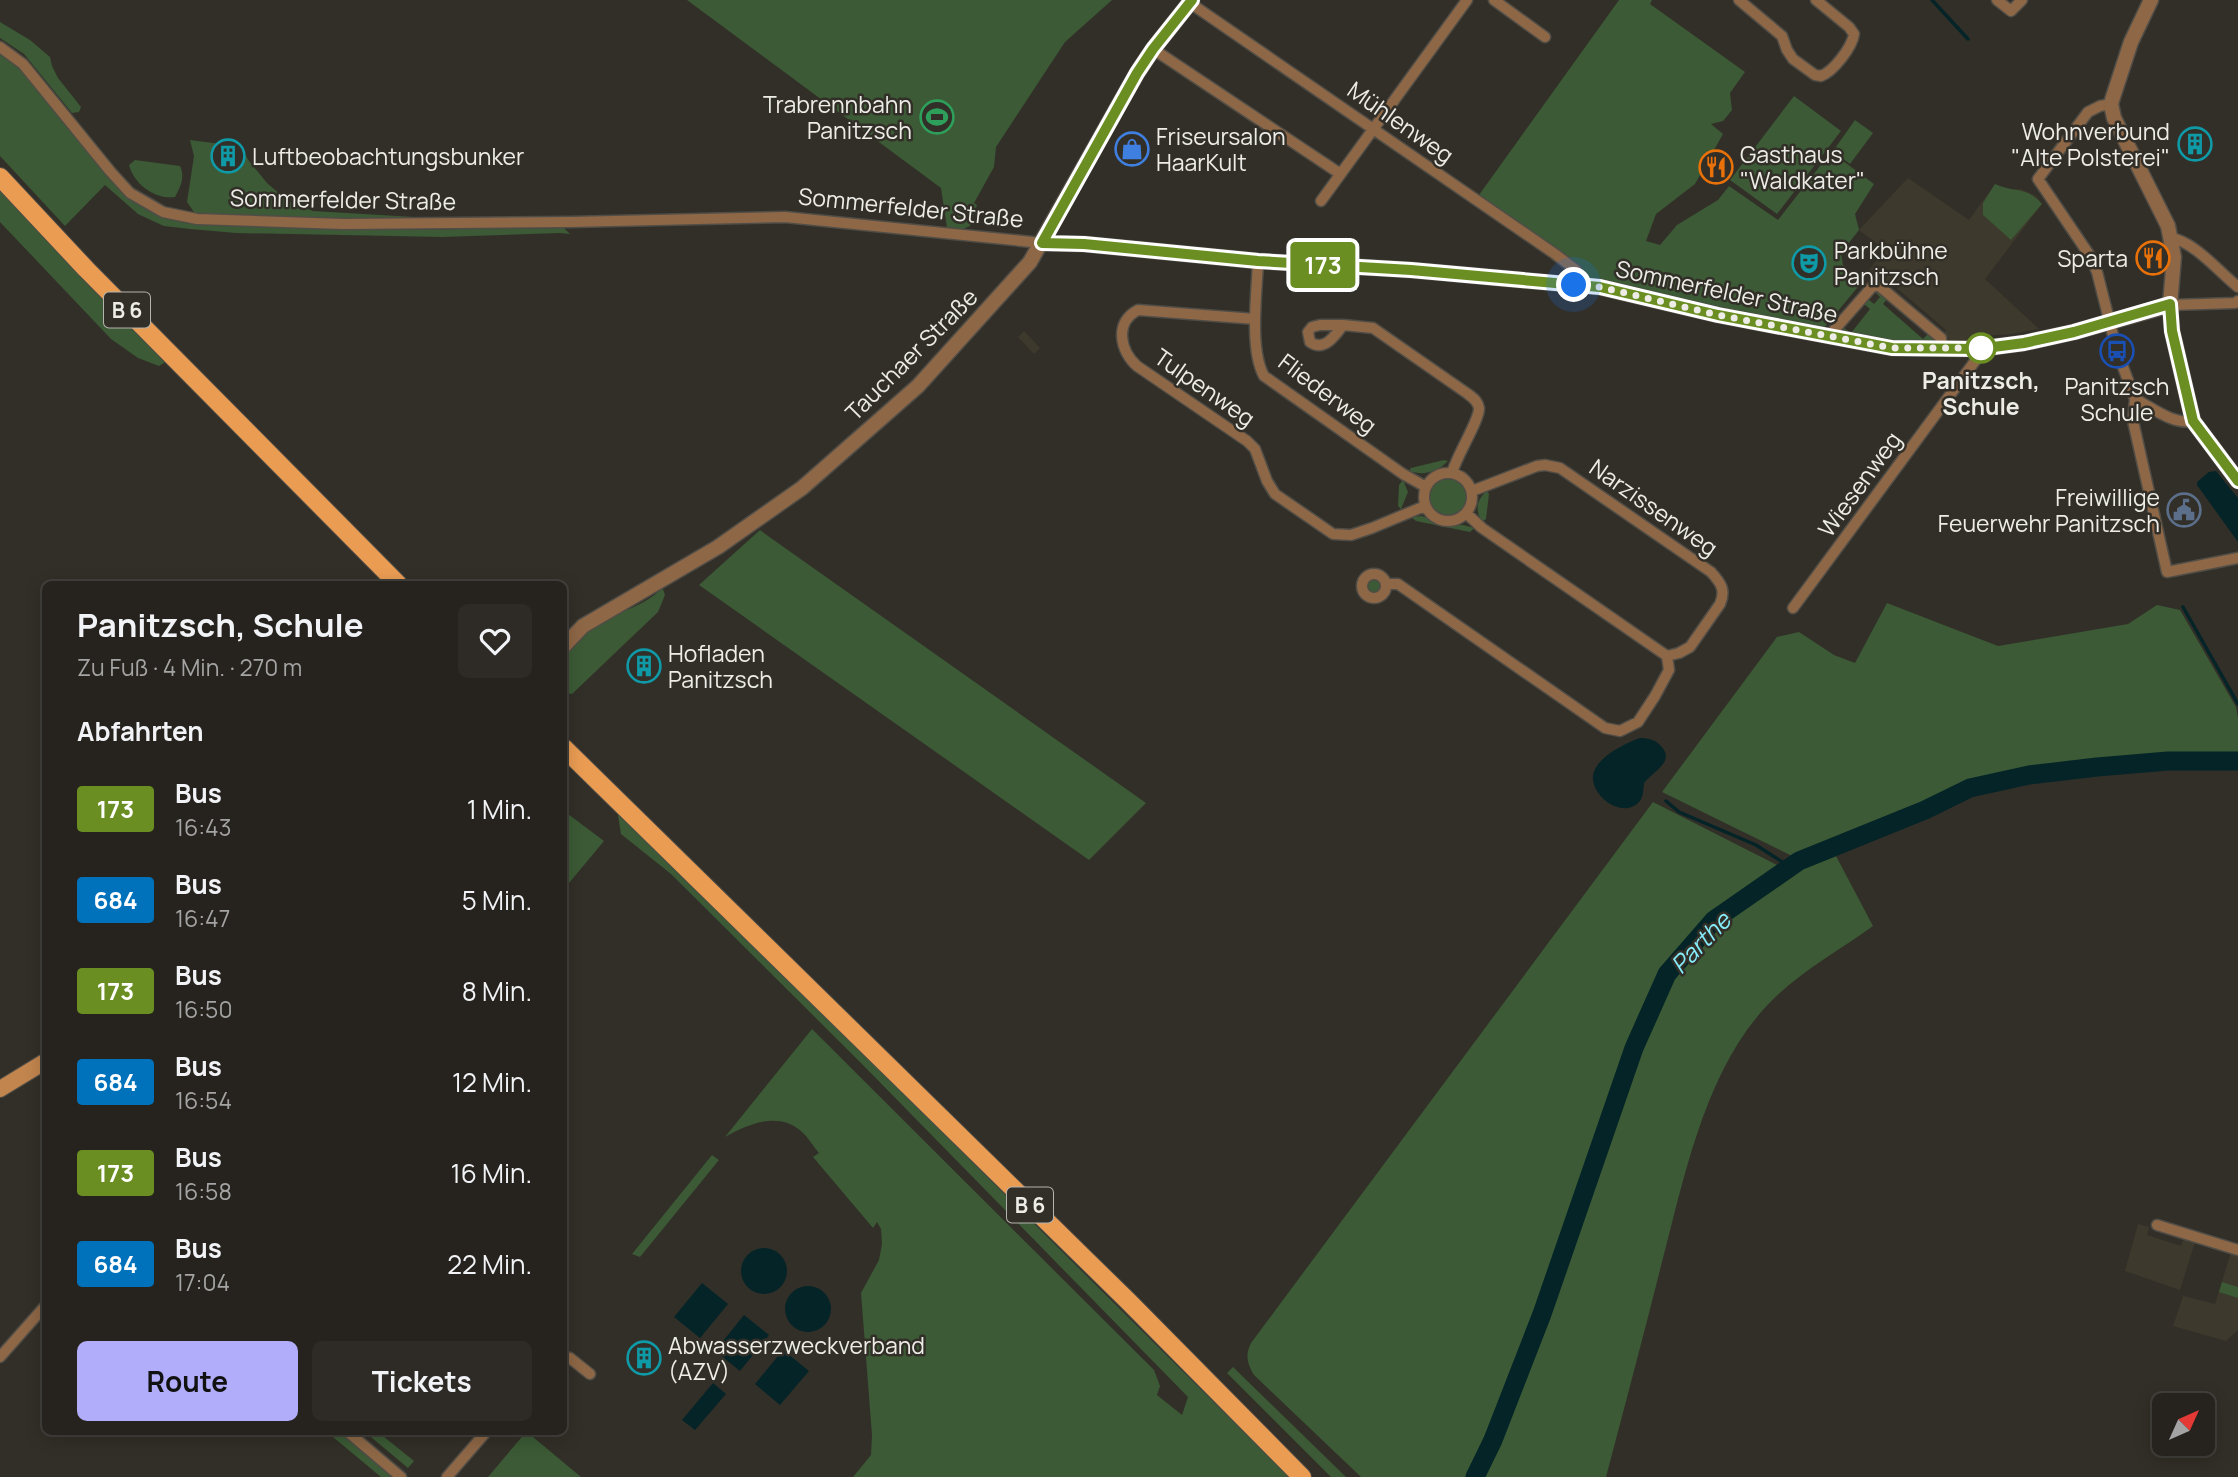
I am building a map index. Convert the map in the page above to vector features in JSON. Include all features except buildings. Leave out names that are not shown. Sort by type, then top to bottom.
[{"type":"main road","name":"B 6","points":[[0,177],[120,303],[395,581]]},
{"type":"main road","name":"B 6","points":[[567,751],[1128,1301],[1302,1477]]},
{"type":"main road","points":[[0,1089],[42,1063]]},
{"type":"street","points":[[1321,201],[1467,0]]},
{"type":"street","points":[[1494,0],[1545,37]]},
{"type":"street","points":[[1747,2],[1782,36],[1793,59],[1815,75],[1821,76],[1830,71],[1853,41],[1854,34],[1816,0]]},
{"type":"street","points":[[1997,0],[2011,11],[2022,0]]},
{"type":"street","points":[[2151,0],[2131,42],[2111,104],[2114,118],[2168,226],[2174,257],[2170,304],[2172,331],[2193,421],[2238,481]]},
{"type":"street","name":"Mühlenweg","points":[[1191,1],[1555,254],[1576,270],[1574,285]]},
{"type":"street","name":"Tauchaer Straße","points":[[567,643],[583,626],[718,547],[802,488],[918,386],[1030,262],[1124,95],[1153,49],[1191,1]]},
{"type":"street","name":"Sommerfelder Straße","points":[[0,47],[23,64],[130,192],[163,212],[187,218],[342,224],[785,217],[974,234],[1042,243],[1084,244],[1258,261],[1411,270],[1600,287],[1718,315],[1892,348],[1978,349],[2040,340],[2170,304]]},
{"type":"street","points":[[1153,49],[1339,173]]},
{"type":"street","points":[[2111,104],[2088,112],[2038,179],[2090,256],[2097,272],[2122,367],[2135,399],[2133,421],[2167,572],[2238,558]]},
{"type":"street","points":[[2171,239],[2179,240],[2190,247],[2238,287]]},
{"type":"street","name":"Fliederweg","points":[[1258,261],[1255,319],[1259,367],[1264,376],[1403,474],[1426,487]]},
{"type":"street","points":[[1828,337],[1872,287],[1878,285],[1941,338],[1942,349]]},
{"type":"street","points":[[2170,304],[2238,302]]},
{"type":"street","name":"Tulpenweg","points":[[1255,319],[1138,310],[1124,324],[1121,340],[1126,354],[1137,366],[1247,441],[1255,449],[1275,494],[1333,534],[1351,535],[1425,506]]},
{"type":"street","points":[[1343,325],[1373,328],[1477,403],[1478,415],[1455,460],[1452,473]]},
{"type":"street","name":"Wiesenweg","points":[[1793,608],[1978,357],[1978,349]]},
{"type":"street","points":[[2135,399],[2172,419],[2193,421]]},
{"type":"street","name":"Narzissenweg","points":[[1472,491],[1537,466],[1553,465],[1712,572],[1721,584],[1723,598],[1720,604],[1690,647],[1667,656]]},
{"type":"street","points":[[1452,473],[1465,479],[1472,491],[1472,503],[1458,519],[1443,521],[1430,514],[1423,498],[1426,487],[1434,476],[1452,473]]},
{"type":"street","points":[[1387,584],[1398,584],[1605,728],[1620,730],[1638,722],[1669,670],[1667,656],[1482,528],[1466,513]]},
{"type":"street","points":[[567,635],[583,626]]},
{"type":"street","points":[[2157,1225],[2238,1250]]},
{"type":"street","points":[[0,1357],[42,1310]]},
{"type":"street","points":[[567,1358],[590,1374]]},
{"type":"street","points":[[352,1435],[401,1477]]},
{"type":"street","points":[[447,1477],[483,1435]]},
{"type":"shaded area","points":[[1908,178],[1969,220],[1995,184],[2007,190],[2021,189],[2036,196],[2042,204],[1985,279],[2039,329],[1968,337],[1967,341],[1951,341],[1943,334],[1946,330],[1891,283],[1887,286],[1868,271],[1885,250],[1859,230]]},
{"type":"shaded area","points":[[1024,331],[1040,348],[1034,354],[1018,337]]},
{"type":"shaded area","points":[[2138,1224],[2149,1227],[2147,1235],[2181,1246],[2184,1238],[2195,1242],[2180,1290],[2125,1271]]},
{"type":"shaded area","points":[[2231,1252],[2238,1254],[2238,1330],[2226,1341],[2173,1326],[2183,1296],[2215,1304]]},
{"type":"green space","name":"Trabrennbahn Panitzsch","points":[[687,0],[1112,0],[1065,42],[996,147],[994,167],[974,203],[977,205],[970,226],[963,229],[936,230],[784,216],[451,220],[221,216],[196,215],[187,202],[194,156],[190,140],[236,146],[243,151],[267,183],[288,201],[313,211],[448,219],[793,215],[947,228],[941,188]]},
{"type":"green space","points":[[1619,0],[1652,0],[1650,4],[1745,72],[1730,93],[1732,110],[1723,121],[1711,124],[1723,134],[1695,184],[1656,214],[1646,241],[1660,245],[1677,225],[1718,200],[1729,186],[1778,220],[1831,152],[1874,184],[1855,214],[1859,230],[1841,253],[1843,265],[1862,282],[1823,329],[1589,280],[1578,265],[1479,195]]},
{"type":"green space","points":[[0,22],[30,40],[50,57],[58,78],[81,107],[79,112],[72,113],[24,54],[0,38]]},
{"type":"green space","points":[[0,54],[9,58],[20,69],[121,191],[156,214],[181,222],[198,225],[387,230],[564,228],[570,234],[442,237],[236,233],[190,229],[164,226],[138,214],[105,185],[65,226],[0,156]]},
{"type":"green space","points":[[1794,96],[1841,131],[1777,214],[1730,180]]},
{"type":"green space","points":[[1855,120],[1873,133],[1850,164],[1833,151]]},
{"type":"green space","points":[[135,160],[180,166],[182,182],[175,197],[160,196],[140,184],[129,165]]},
{"type":"green space","points":[[0,182],[167,361],[159,366],[138,358],[111,339],[0,222]]},
{"type":"green space","points":[[1995,184],[2026,192],[2042,204],[2011,240],[1983,215],[1983,203]]},
{"type":"green space","points":[[1874,291],[1888,298],[1883,304],[1923,339],[1929,333],[1933,336],[1934,343],[1893,343],[1840,332],[1844,328],[1851,333],[1870,309],[1864,304],[1868,299],[1874,304],[1880,297]]},
{"type":"green space","points":[[1448,461],[1430,472],[1409,471],[1411,468]]},
{"type":"green space","points":[[1448,479],[1461,484],[1466,497],[1461,510],[1448,515],[1435,510],[1430,497],[1435,484]]},
{"type":"green space","points":[[1403,480],[1408,492],[1401,509],[1398,506],[1399,485]]},
{"type":"green space","points":[[1487,491],[1489,494],[1486,519],[1482,522],[1478,505]]},
{"type":"green space","points":[[1422,516],[1445,526],[1463,525],[1474,528],[1470,532],[1416,521],[1411,517]]},
{"type":"green space","points":[[760,530],[1146,803],[1089,860],[699,585]]},
{"type":"green space","points":[[1375,574],[1384,577],[1387,586],[1384,595],[1375,598],[1366,595],[1363,586],[1366,577]]},
{"type":"green space","points":[[663,589],[665,595],[658,612],[572,694],[567,693],[567,649],[598,624],[640,604]]},
{"type":"green space","points":[[1887,603],[1998,646],[2128,624],[2157,605],[2180,610],[2236,707],[2238,757],[2156,756],[2035,769],[1967,784],[1794,857],[1662,792],[1777,637],[1799,632],[1834,655],[1855,663]]},
{"type":"green space","points":[[1653,802],[1777,865],[1773,871],[1718,912],[1692,938],[1657,981],[1631,1040],[1544,1297],[1467,1477],[1361,1477],[1254,1375],[1248,1359],[1249,1347]]},
{"type":"green space","points":[[617,809],[1289,1477],[853,1477],[871,1455],[872,1435],[861,1293],[879,1260],[881,1229],[877,1222],[873,1228],[813,1157],[819,1153],[808,1139],[792,1125],[763,1122],[725,1137],[812,1029],[1154,1370],[1160,1386],[1157,1395],[1182,1415],[1188,1397],[861,1063],[671,874],[621,834]]},
{"type":"green space","points":[[567,813],[604,841],[567,885]]},
{"type":"green space","points":[[1836,856],[1873,926],[1797,979],[1769,1003],[1738,1043],[1722,1071],[1687,1166],[1606,1477],[1482,1477],[1503,1429],[1647,1031],[1668,982],[1703,939],[1740,906],[1783,878]]},
{"type":"green space","points":[[712,1155],[719,1160],[640,1257],[632,1254]]},
{"type":"green space","points":[[2222,1282],[2238,1287],[2238,1298],[2219,1292]]},
{"type":"green space","points":[[1233,1367],[1346,1477],[1331,1477],[1227,1373]]},
{"type":"green space","points":[[331,1435],[344,1435],[395,1477],[381,1477]]},
{"type":"green space","points":[[369,1435],[382,1435],[414,1461],[408,1468]]},
{"type":"green space","points":[[523,1435],[531,1435],[581,1477],[488,1477]]},
{"type":"water","points":[[2216,471],[2238,498],[2238,542],[2197,485],[2209,472]]},
{"type":"water","points":[[1640,738],[1659,744],[1666,757],[1644,783],[1640,801],[1632,807],[1617,807],[1604,799],[1595,787],[1594,772],[1597,765],[1610,753]]},
{"type":"water","points":[[764,1248],[780,1255],[787,1271],[780,1287],[764,1294],[748,1287],[741,1271],[748,1255]]},
{"type":"water","points":[[702,1283],[728,1304],[700,1338],[674,1317]]},
{"type":"water","points":[[808,1286],[824,1293],[831,1309],[824,1325],[808,1332],[792,1325],[785,1309],[792,1293]]},
{"type":"water","points":[[744,1315],[769,1335],[740,1371],[715,1351]]},
{"type":"water","points":[[783,1350],[809,1371],[780,1405],[755,1384]]},
{"type":"water","points":[[713,1383],[726,1394],[695,1430],[682,1420]]},
{"type":"waterway","points":[[1932,0],[1968,39]]},
{"type":"waterway","points":[[2183,607],[2238,704]]},
{"type":"waterway","name":"Parthe","points":[[1475,1477],[1493,1440],[1542,1314],[1634,1048],[1667,974],[1714,920],[1799,861],[1925,810],[1970,788],[2029,775],[2097,767],[2168,761],[2238,761]]},
{"type":"waterway","points":[[1666,801],[1679,812],[1756,845],[1790,867]]},
{"type":"bus line","name":"173","points":[[1192,0],[1137,73],[1042,243],[1084,244],[1258,261],[1411,270],[1600,287],[1718,315],[1892,348],[1978,349],[2024,343],[2074,332],[2170,304],[2172,331],[2193,421],[2238,481]]},
{"type":"place","name":"Trabrennbahn Panitzsch","points":[[937,117]]},
{"type":"place","name":"Wohnverbund \"Alte Polsterei\"","points":[[2195,144]]},
{"type":"place","name":"Friseursalon HaarKult","points":[[1132,149]]},
{"type":"place","name":"Luftbeobachtungsbunker","points":[[228,156]]},
{"type":"place","name":"Gasthaus \"Waldkater\"","points":[[1716,167]]},
{"type":"place","name":"Sparta","points":[[2153,258]]},
{"type":"place","name":"Parkbühne Panitzsch","points":[[1809,263]]},
{"type":"place","name":"Panitzsch, Schule","points":[[1981,348]]},
{"type":"place","name":"Panitzsch Schule","points":[[2117,351]]},
{"type":"place","name":"Freiwillige Feuerwehr Panitzsch","points":[[2184,510]]},
{"type":"place","name":"Hofladen Panitzsch","points":[[644,666]]},
{"type":"place","name":"Abwasserzweckverband (AZV)","points":[[644,1358]]},
{"type":"route","points":[[1574,285],[1600,287],[1718,315],[1892,348],[1981,348]]}]
